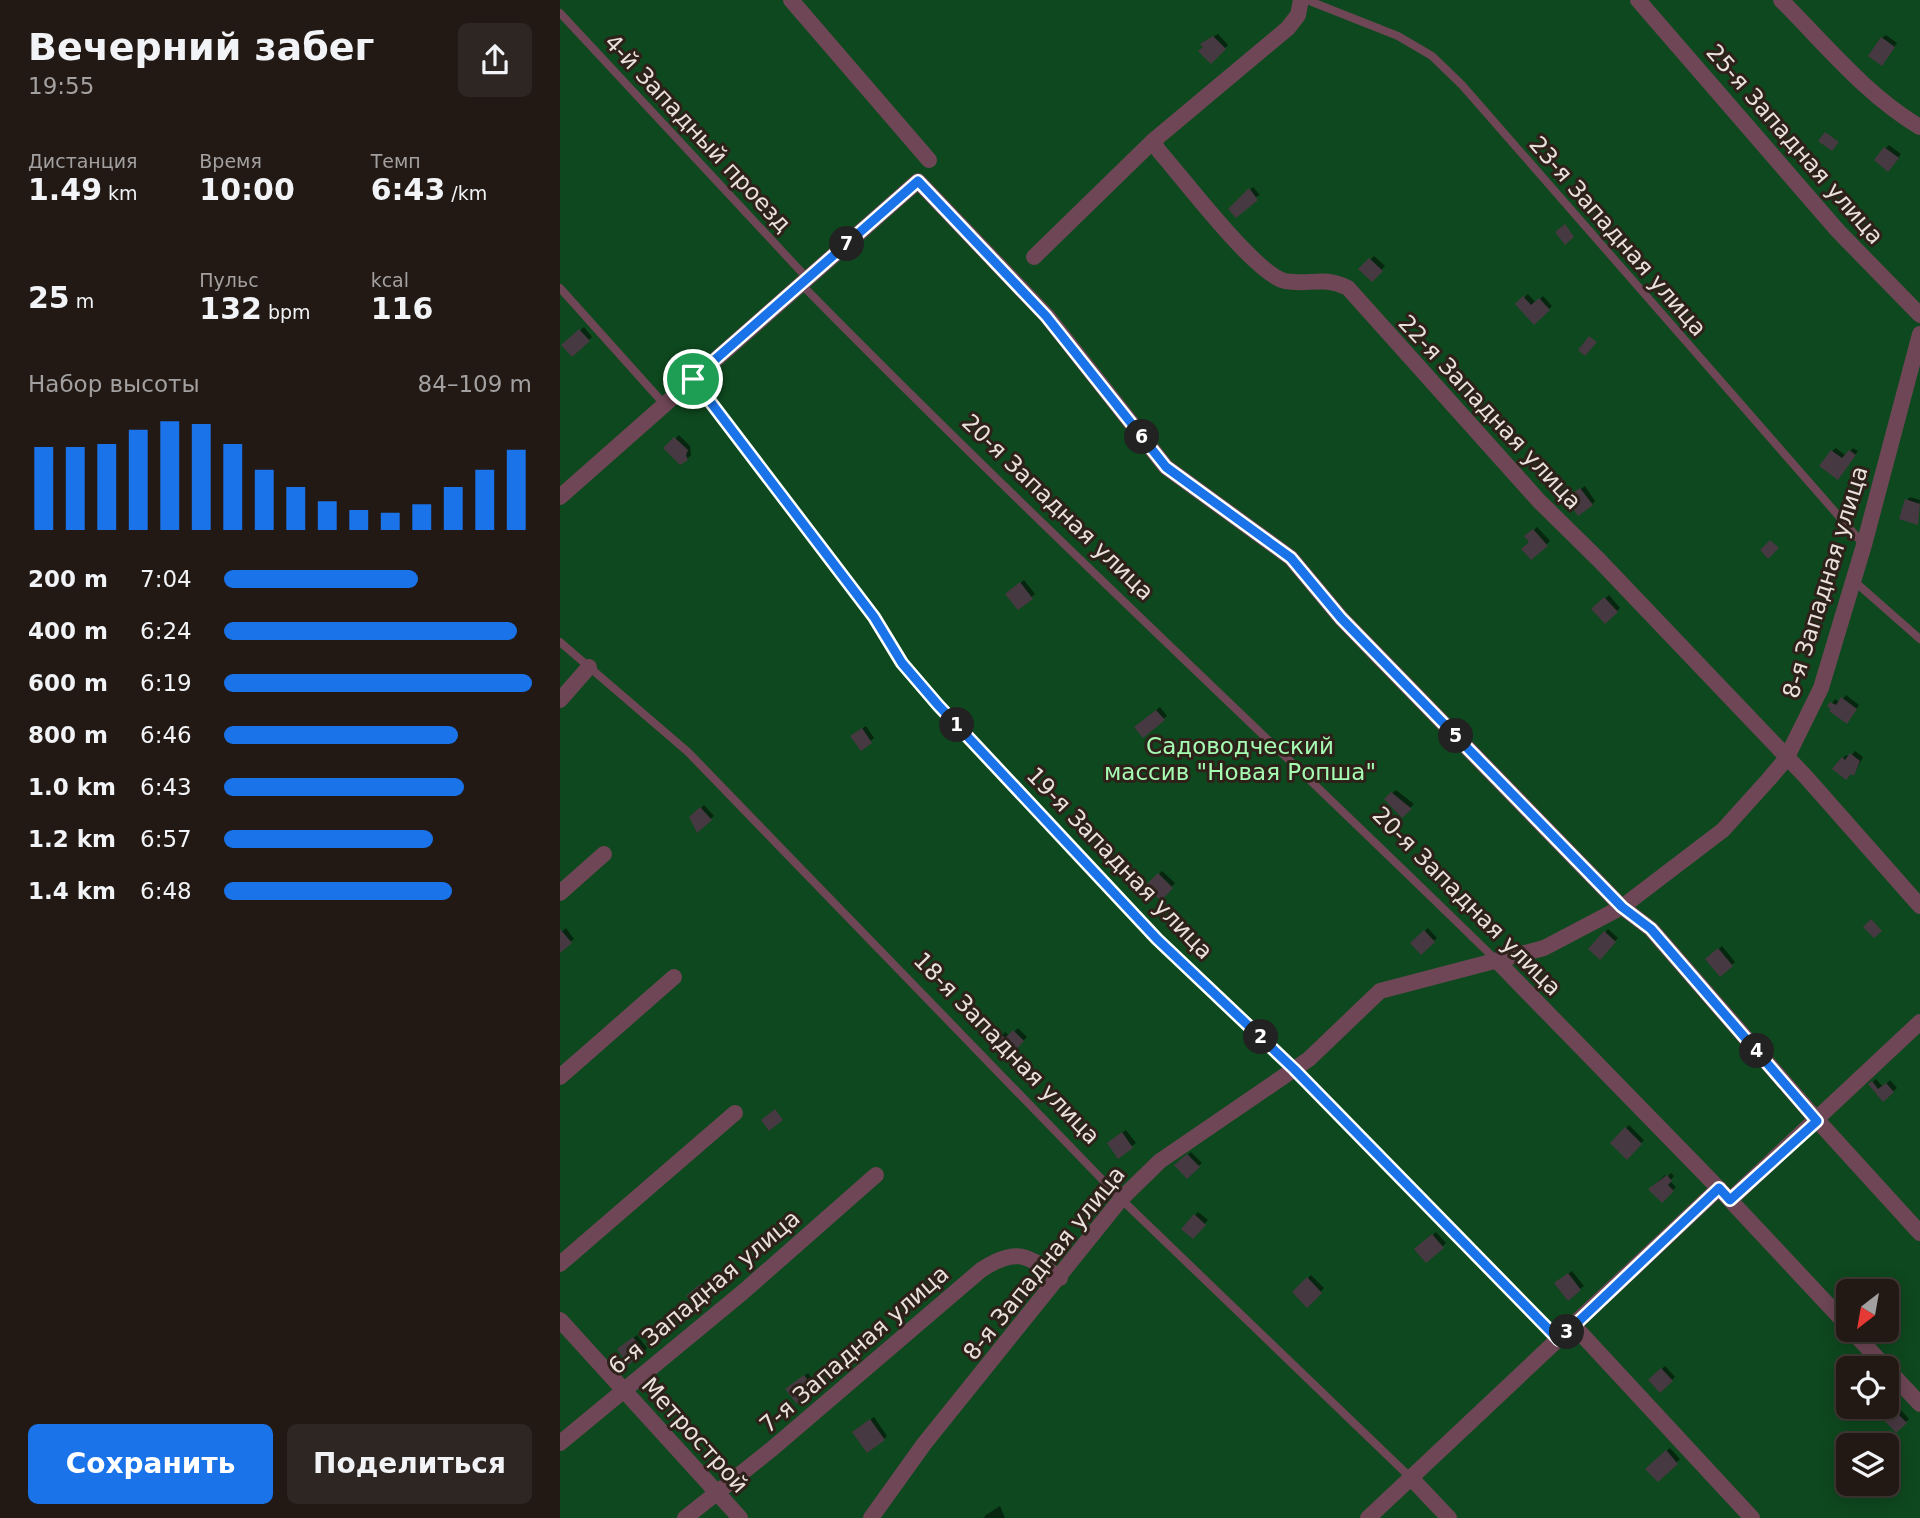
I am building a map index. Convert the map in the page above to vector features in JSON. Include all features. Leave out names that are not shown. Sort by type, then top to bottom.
[{"type":"street","points":[[791,0],[929,160]]},
{"type":"street","points":[[1034,257],[1153,141],[1288,28],[1297,15],[1301,0]]},
{"type":"street","name":"25-я Западная улица","points":[[1638,0],[1838,231],[1920,315]]},
{"type":"street","points":[[1782,0],[1862,82],[1899,114],[1920,127]]},
{"type":"street","name":"22-я Западная улица","points":[[1153,141],[1260,267],[1285,281],[1332,280],[1348,288],[1539,502],[1599,560],[1806,777],[1920,906]]},
{"type":"street","points":[[560,497],[918,181],[1046,316],[1166,467],[1291,558],[1341,618],[1622,907],[1651,929],[1817,1121],[1920,1233]]},
{"type":"street","name":"8-я Западная улица","points":[[871,1518],[924,1444],[1121,1199],[1160,1161],[1309,1059],[1380,991],[1544,948],[1622,907],[1723,830],[1786,759],[1821,688],[1864,545],[1920,334]]},
{"type":"street","points":[[560,699],[589,667]]},
{"type":"street","points":[[560,893],[604,854]]},
{"type":"street","name":"20-я Западная улица","points":[[1497,961],[1725,1194],[1836,1313]]},
{"type":"street","points":[[560,1077],[674,977]]},
{"type":"street","points":[[1368,1518],[1574,1326],[1725,1194],[1817,1121],[1920,1022]]},
{"type":"street","points":[[560,1264],[735,1113]]},
{"type":"street","name":"6-я Западная улица","points":[[560,1443],[743,1292],[876,1175]]},
{"type":"street","name":"7-я Западная улица","points":[[685,1518],[773,1448],[981,1270],[1001,1256],[1026,1255],[1060,1278]]},
{"type":"street","name":"Метрострой","points":[[560,1320],[740,1518]]},
{"type":"street","points":[[1574,1326],[1752,1518]]},
{"type":"street","name":"20-я Западная улица","points":[[1863,1342],[1920,1404]]},
{"type":"street","name":"18-я Западная улица","points":[[1412,1478],[1449,1518]]},
{"type":"lane","name":"23-я Западная улица","points":[[1307,0],[1398,36],[1432,56],[1462,85],[1864,545]]},
{"type":"lane","name":"4-й Западный проезд","points":[[560,13],[804,281]]},
{"type":"lane","name":"20-я Западная улица","points":[[804,281],[944,430],[1261,731],[1497,961]]},
{"type":"lane","points":[[560,288],[665,405]]},
{"type":"lane","name":"19-я Западная улица","points":[[693,379],[866,606],[911,674],[1157,939],[1294,1069],[1559,1340]]},
{"type":"lane","points":[[1853,581],[1920,639]]},
{"type":"lane","name":"18-я Западная улица","points":[[560,642],[688,752],[1121,1199],[1412,1478]]},
{"type":"green space","name":"Садоводческий массив \"Новая Ропша\"","points":[[560,0],[1920,0],[1920,1518],[560,1518]]},
{"type":"building","points":[[1213,36],[1226,49],[1211,64],[1198,51],[1203,47],[1200,44]]},
{"type":"building","points":[[1881,37],[1895,47],[1882,66],[1868,56]]},
{"type":"building","points":[[1825,132],[1839,142],[1832,151],[1818,141]]},
{"type":"building","points":[[1884,147],[1899,158],[1888,172],[1874,160]]},
{"type":"building","points":[[1249,188],[1258,200],[1236,218],[1228,209]]},
{"type":"building","points":[[1565,224],[1574,237],[1565,245],[1555,232]]},
{"type":"building","points":[[1369,258],[1383,271],[1372,282],[1358,269]]},
{"type":"building","points":[[1523,296],[1531,305],[1539,298],[1550,310],[1534,325],[1515,304]]},
{"type":"building","points":[[579,329],[590,341],[572,357],[561,345]]},
{"type":"building","points":[[1589,336],[1597,342],[1585,356],[1578,350]]},
{"type":"building","points":[[674,437],[688,450],[688,460],[680,465],[663,448]]},
{"type":"building","points":[[1831,450],[1842,458],[1849,450],[1856,455],[1838,480],[1819,466]]},
{"type":"building","points":[[1580,488],[1593,505],[1578,516],[1566,498]]},
{"type":"building","points":[[1905,499],[1920,504],[1918,525],[1899,519]]},
{"type":"building","points":[[1533,529],[1548,546],[1531,560],[1521,549],[1529,542],[1524,536]]},
{"type":"building","points":[[1770,540],[1779,548],[1768,559],[1760,550]]},
{"type":"building","points":[[1020,582],[1033,599],[1018,610],[1005,594]]},
{"type":"building","points":[[1604,597],[1618,612],[1605,624],[1591,609]]},
{"type":"building","points":[[1841,697],[1857,709],[1847,724],[1829,711],[1831,709],[1827,706],[1830,702],[1836,705]]},
{"type":"building","points":[[1156,710],[1165,720],[1143,738],[1134,727]]},
{"type":"building","points":[[862,728],[872,743],[861,751],[850,736]]},
{"type":"building","points":[[1850,753],[1860,761],[1854,776],[1851,774],[1846,780],[1832,769],[1842,757],[1845,760]]},
{"type":"building","points":[[1391,792],[1412,809],[1402,818],[1384,799]]},
{"type":"building","points":[[700,807],[712,820],[697,833],[689,817]]},
{"type":"building","points":[[1158,873],[1173,888],[1161,901],[1145,886]]},
{"type":"building","points":[[1871,919],[1882,931],[1874,938],[1863,927]]},
{"type":"building","points":[[560,929],[572,943],[560,953]]},
{"type":"building","points":[[1424,930],[1435,942],[1421,955],[1410,943]]},
{"type":"building","points":[[1604,931],[1616,942],[1600,960],[1588,949]]},
{"type":"building","points":[[1718,948],[1733,966],[1720,977],[1705,959]]},
{"type":"building","points":[[1013,1030],[1024,1041],[1012,1054],[996,1039],[1001,1034],[1005,1038]]},
{"type":"building","points":[[1872,1081],[1878,1089],[1886,1083],[1894,1092],[1883,1102],[1868,1084]]},
{"type":"building","points":[[775,1109],[783,1120],[769,1131],[761,1120]]},
{"type":"building","points":[[1625,1127],[1642,1144],[1627,1160],[1610,1143]]},
{"type":"building","points":[[1122,1132],[1133,1148],[1118,1159],[1107,1143]]},
{"type":"building","points":[[1187,1154],[1200,1167],[1187,1179],[1174,1165]]},
{"type":"building","points":[[1667,1175],[1672,1181],[1668,1185],[1674,1191],[1662,1203],[1648,1189]]},
{"type":"building","points":[[1194,1214],[1206,1225],[1193,1239],[1181,1229]]},
{"type":"building","points":[[1432,1234],[1444,1248],[1426,1263],[1414,1249]]},
{"type":"building","points":[[1568,1273],[1581,1290],[1568,1301],[1554,1283]]},
{"type":"building","points":[[1307,1277],[1322,1293],[1307,1308],[1292,1292]]},
{"type":"building","points":[[700,1284],[709,1294],[695,1306],[686,1296]]},
{"type":"building","points":[[633,1337],[645,1353],[628,1365],[617,1349]]},
{"type":"building","points":[[1661,1368],[1673,1381],[1660,1393],[1648,1380]]},
{"type":"building","points":[[804,1375],[815,1390],[797,1404],[785,1389]]},
{"type":"building","points":[[1899,1415],[1907,1423],[1896,1433],[1884,1420],[1899,1419]]},
{"type":"building","points":[[870,1419],[885,1440],[867,1453],[852,1432]]},
{"type":"building","points":[[1666,1450],[1678,1464],[1658,1482],[1645,1469]]},
{"type":"route","points":[[918,181],[1046,316],[1166,467],[1291,558],[1341,618],[1622,907],[1651,929],[1817,1121],[1730,1200],[1719,1188],[1559,1340],[1294,1069],[1157,939],[1046,817],[938,705],[902,663],[874,617],[693,379],[918,181]]}]
